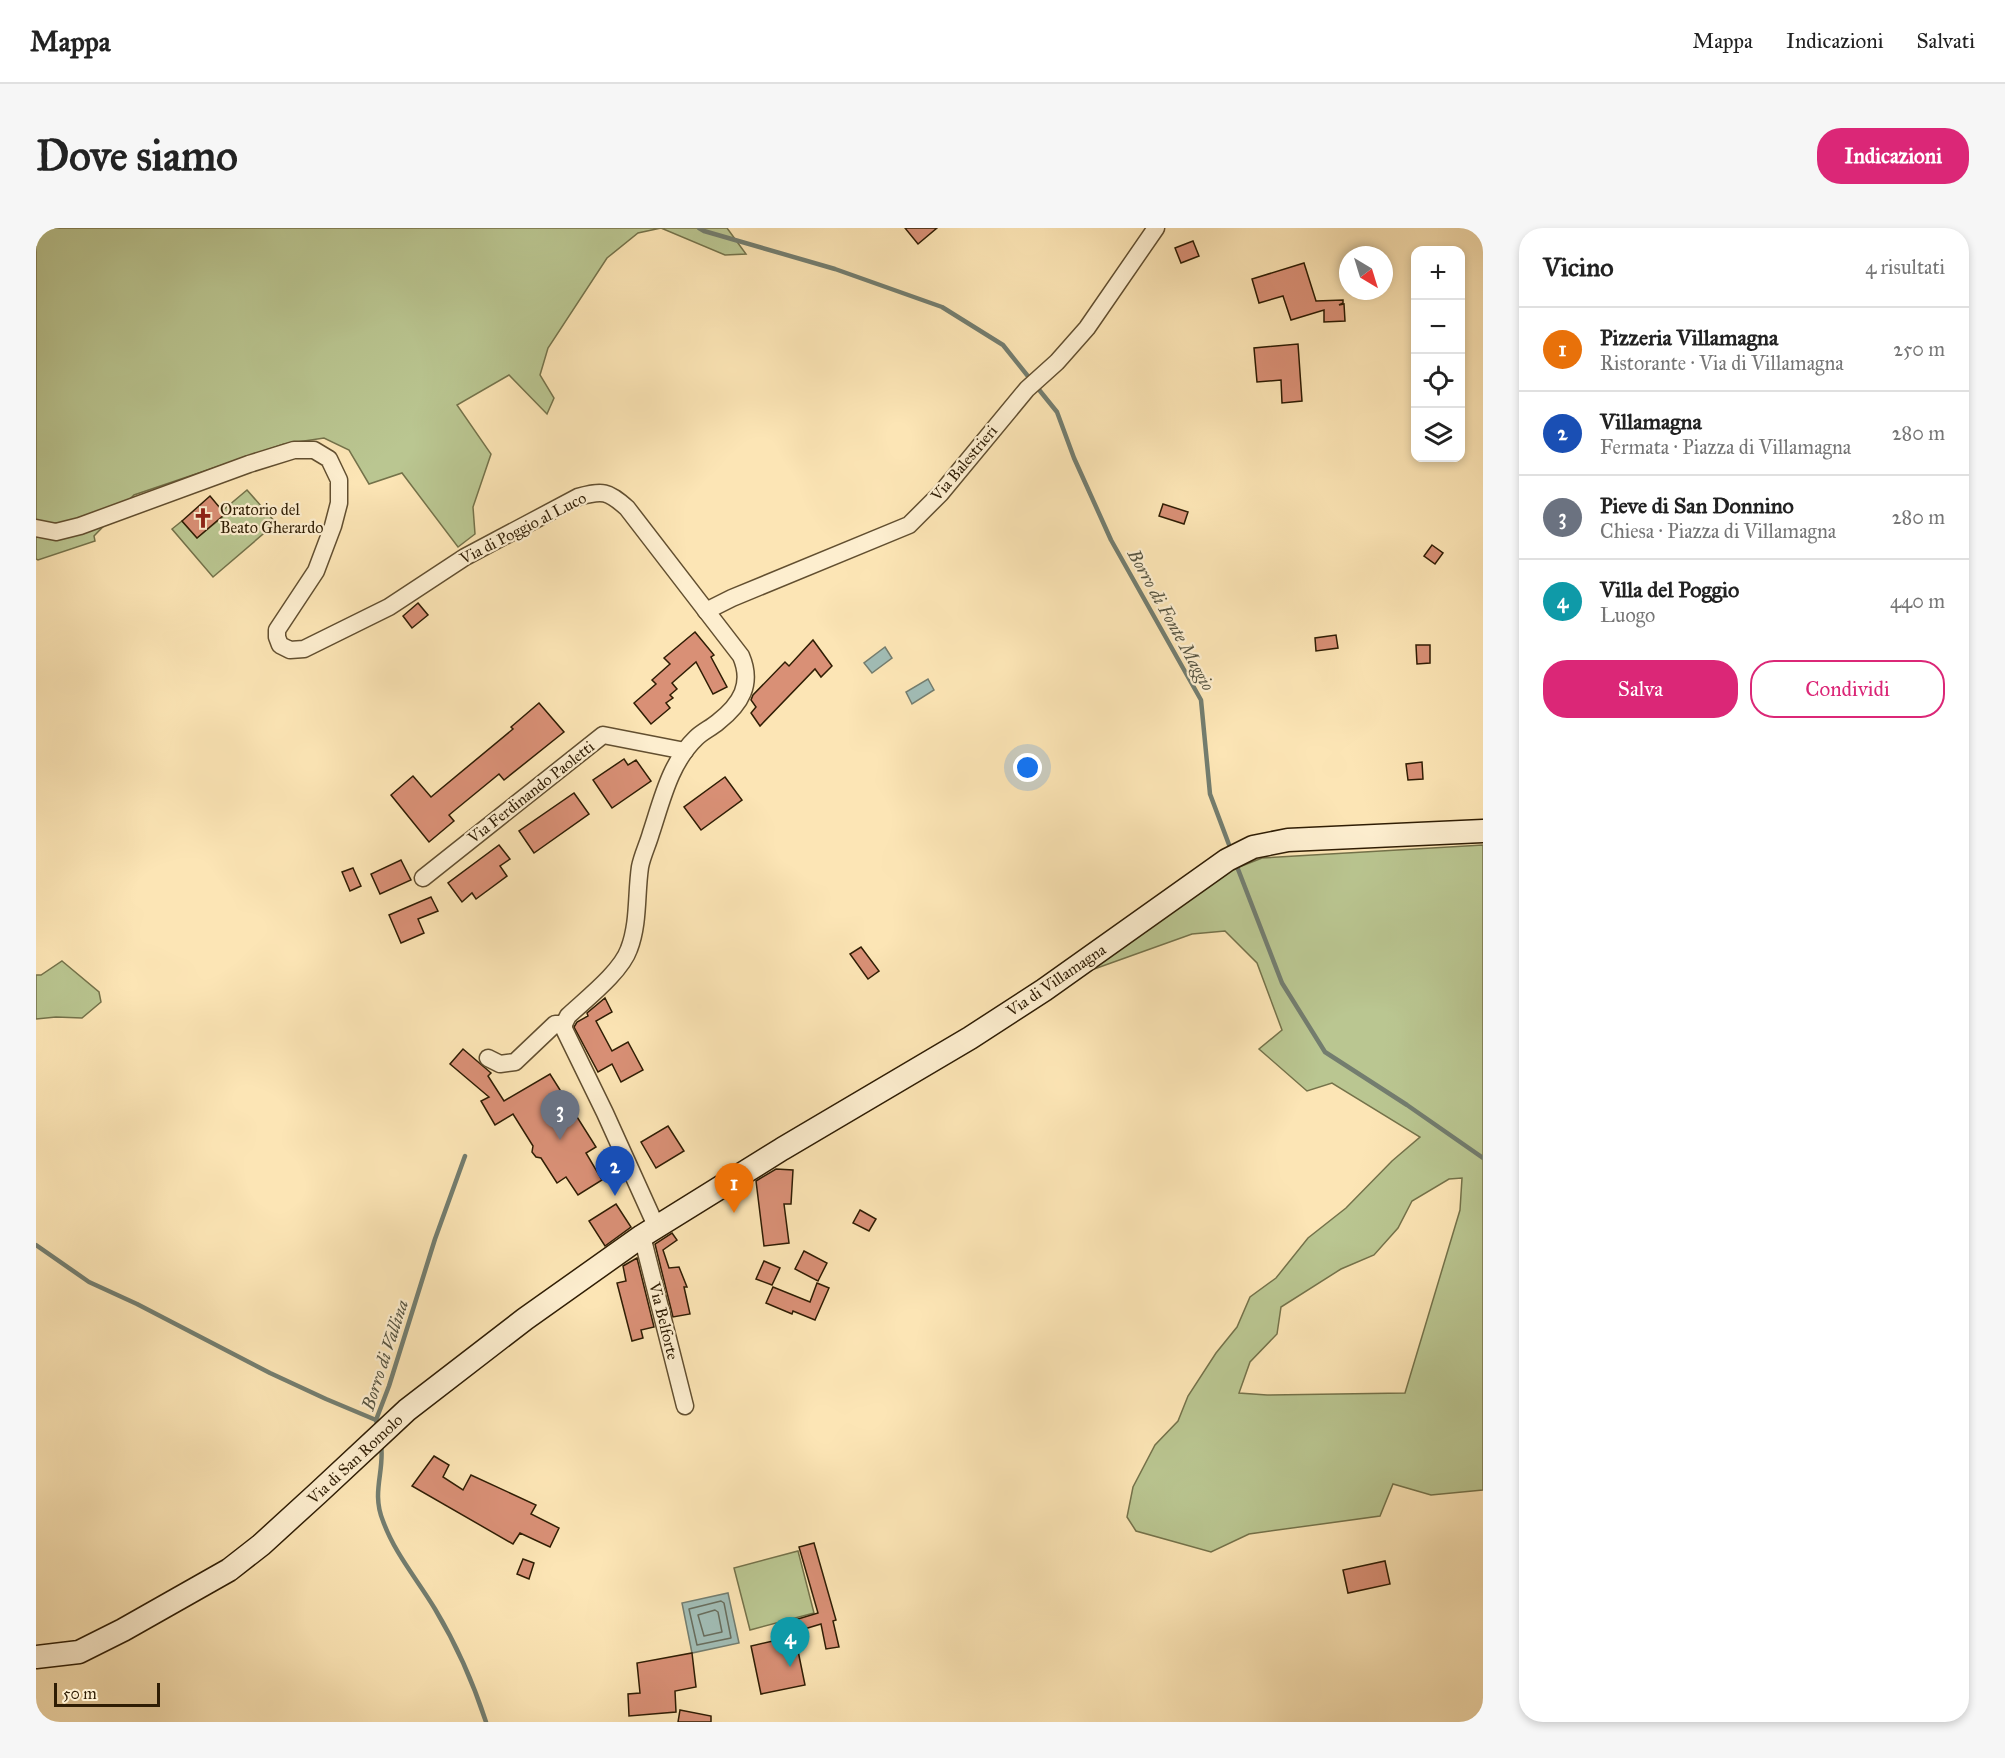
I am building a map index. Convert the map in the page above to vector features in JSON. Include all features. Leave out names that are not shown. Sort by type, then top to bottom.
[{"type":"street","name":"Via Balestrieri","points":[[706,611],[732,598],[909,525],[941,493],[1027,389],[1058,362],[1088,328],[1156,228]]},
{"type":"street","name":"Via di Poggio al Luco","points":[[36,528],[56,532],[80,526],[249,464],[294,450],[314,450],[329,459],[339,480],[339,503],[316,571],[277,630],[280,645],[290,650],[304,649],[389,608],[465,556],[578,497],[596,492],[614,496],[627,508],[741,656],[746,669],[745,685],[739,700],[720,721],[697,737],[685,751],[670,776],[640,866],[635,932],[629,951],[610,976],[568,1016],[564,1024],[555,1024],[515,1062],[500,1064],[488,1058]]},
{"type":"street","name":"Via Ferdinando Paoletti","points":[[423,878],[603,735],[685,751]]},
{"type":"street","name":"Via di Villamagna","points":[[650,1231],[782,1149],[970,1038],[1235,855],[1288,840],[1483,831]]},
{"type":"street","name":"Via Belforte","points":[[564,1024],[564,1029],[643,1199],[685,1406]]},
{"type":"street","name":"Via di San Romolo","points":[[36,1657],[79,1652],[123,1630],[229,1570],[310,1501],[407,1410],[525,1319],[650,1231]]},
{"type":"green space","points":[[36,228],[661,228],[638,233],[607,258],[548,348],[540,375],[554,398],[547,414],[509,375],[457,405],[491,454],[473,507],[475,534],[458,547],[402,473],[369,484],[349,450],[324,438],[284,444],[134,495],[94,536],[95,541],[38,560],[36,559]]},
{"type":"green space","points":[[661,228],[727,228],[746,254],[725,255]]},
{"type":"green space","points":[[247,490],[276,523],[213,577],[172,529],[182,521],[197,538],[225,515],[222,511]]},
{"type":"green space","points":[[1483,845],[1483,1490],[1431,1495],[1393,1484],[1380,1516],[1249,1534],[1211,1552],[1136,1531],[1127,1517],[1133,1487],[1155,1445],[1178,1421],[1188,1396],[1216,1353],[1237,1327],[1250,1297],[1276,1278],[1308,1238],[1346,1208],[1392,1161],[1420,1137],[1332,1083],[1307,1091],[1259,1049],[1282,1030],[1257,963],[1225,931],[1192,934],[1083,973],[1224,873],[1262,858]],"holes":[[[1462,1178],[1460,1210],[1405,1393],[1267,1395],[1239,1393],[1250,1362],[1277,1334],[1281,1307],[1341,1269],[1374,1255],[1398,1228],[1412,1201],[1449,1179]]]},
{"type":"green space","points":[[62,961],[99,992],[101,1002],[82,1018],[36,1019],[36,975],[41,975]]},
{"type":"green space","points":[[798,1551],[814,1613],[750,1630],[734,1568]]},
{"type":"water","points":[[885,647],[892,658],[872,673],[864,663]]},
{"type":"water","points":[[928,679],[934,690],[912,704],[906,692]]},
{"type":"water","points":[[728,1593],[739,1643],[692,1653],[682,1603]]},
{"type":"building","points":[[905,228],[937,228],[918,244]]},
{"type":"building","points":[[1193,241],[1199,256],[1181,263],[1175,248]]},
{"type":"building","points":[[1304,263],[1316,301],[1343,300],[1343,303],[1339,305],[1344,304],[1345,321],[1324,322],[1324,310],[1291,320],[1283,296],[1259,303],[1252,279]]},
{"type":"building","points":[[1298,344],[1302,401],[1282,403],[1281,380],[1257,382],[1254,348]]},
{"type":"building","name":"Oratorio del Beato Gherardo","points":[[210,496],[225,514],[197,538],[182,521]]},
{"type":"building","points":[[1163,504],[1188,512],[1184,524],[1159,516]]},
{"type":"building","points":[[1432,545],[1443,553],[1435,564],[1424,556]]},
{"type":"building","points":[[418,603],[428,615],[412,628],[403,616]]},
{"type":"building","points":[[695,632],[714,655],[711,657],[727,687],[713,694],[696,662],[672,683],[677,689],[670,695],[673,698],[666,703],[670,708],[651,724],[634,703],[656,684],[652,680],[670,664],[664,658]]},
{"type":"building","points":[[1336,635],[1338,648],[1316,651],[1315,638]]},
{"type":"building","points":[[813,640],[832,666],[821,677],[815,669],[760,726],[751,713],[756,707],[751,700],[753,695],[785,662],[789,666]]},
{"type":"building","points":[[1416,645],[1430,645],[1430,663],[1417,664]]},
{"type":"building","points":[[539,703],[564,732],[504,780],[499,774],[449,815],[454,821],[429,842],[391,795],[413,776],[431,797],[513,729],[511,727]]},
{"type":"building","points":[[624,759],[628,765],[636,760],[651,781],[612,808],[593,780]]},
{"type":"building","points":[[1422,762],[1423,779],[1408,780],[1406,764]]},
{"type":"building","points":[[725,777],[742,800],[701,830],[684,807]]},
{"type":"building","points":[[574,793],[589,814],[534,853],[519,831]]},
{"type":"building","points":[[499,845],[510,859],[500,866],[507,876],[476,899],[472,893],[462,902],[448,883]]},
{"type":"building","points":[[401,860],[411,880],[380,894],[371,874]]},
{"type":"building","points":[[353,868],[361,886],[350,891],[342,872]]},
{"type":"building","points":[[431,897],[438,911],[418,919],[424,933],[401,943],[389,915]]},
{"type":"building","points":[[861,947],[879,971],[868,979],[850,954]]},
{"type":"building","points":[[605,998],[612,1012],[596,1021],[612,1051],[628,1042],[643,1070],[621,1082],[612,1064],[598,1072],[574,1027]]},
{"type":"building","points":[[463,1049],[491,1073],[488,1076],[504,1101],[550,1074],[596,1147],[586,1153],[602,1180],[578,1195],[566,1177],[557,1183],[541,1158],[536,1157],[532,1152],[533,1146],[513,1114],[495,1125],[481,1101],[489,1097],[450,1064]]},
{"type":"building","points":[[668,1126],[684,1151],[656,1168],[641,1142]]},
{"type":"building","points":[[776,1169],[793,1170],[791,1204],[784,1204],[789,1243],[764,1246],[756,1181]]},
{"type":"building","points":[[616,1204],[631,1227],[605,1246],[589,1221]]},
{"type":"building","points":[[860,1210],[876,1219],[869,1231],[853,1223]]},
{"type":"building","points":[[672,1233],[677,1240],[663,1250],[669,1268],[679,1267],[687,1287],[684,1287],[690,1314],[673,1317],[655,1244]]},
{"type":"building","points":[[804,1251],[827,1263],[818,1281],[795,1269]]},
{"type":"building","points":[[637,1258],[654,1327],[641,1330],[643,1338],[632,1341],[617,1283],[626,1281],[623,1266]]},
{"type":"building","points":[[764,1261],[780,1268],[772,1285],[756,1279]]},
{"type":"building","points":[[817,1283],[829,1288],[815,1320],[793,1311],[792,1314],[766,1303],[773,1287],[810,1302]]},
{"type":"building","points":[[434,1456],[449,1465],[443,1477],[463,1490],[471,1475],[536,1505],[531,1514],[559,1528],[550,1547],[520,1533],[513,1544],[412,1486]]},
{"type":"building","points":[[814,1543],[836,1620],[833,1621],[839,1647],[826,1649],[821,1624],[791,1633],[788,1622],[818,1613],[799,1547]]},
{"type":"building","points":[[523,1559],[534,1563],[529,1579],[517,1574]]},
{"type":"building","points":[[1385,1561],[1390,1584],[1348,1593],[1343,1570]]},
{"type":"building","points":[[795,1636],[805,1685],[761,1694],[751,1646]]},
{"type":"building","points":[[692,1653],[696,1687],[675,1691],[676,1712],[629,1716],[628,1694],[640,1693],[637,1663]]},
{"type":"building","points":[[680,1710],[711,1716],[711,1722],[678,1722]]},
{"type":"waterway","name":"Borro di Fonte Maggio","points":[[699,228],[835,269],[942,307],[1003,345],[1031,380]]},
{"type":"waterway","name":"Borro di Fonte Maggio","points":[[1036,386],[1057,412],[1074,458],[1111,540],[1201,700],[1210,794],[1231,850]]},
{"type":"waterway","name":"Borro di Fonte Maggio","points":[[1236,864],[1282,983],[1325,1052],[1483,1158]]},
{"type":"waterway","name":"Borro di Vallina","points":[[378,1427],[376,1420],[389,1386],[435,1239],[465,1156]]},
{"type":"waterway","points":[[36,1245],[89,1282],[137,1304],[270,1373],[376,1420]]},
{"type":"waterway","name":"Borro di Vallina","points":[[381,1444],[378,1501],[383,1521],[400,1555],[450,1636],[470,1678],[486,1722]]},
{"type":"place","name":"Oratorio del Beato Gherardo","points":[[203,518]]},
{"type":"place","name":"Pieve di San Donnino","points":[[560,1140]]},
{"type":"place","name":"Villamagna","points":[[615,1196]]},
{"type":"place","name":"Pizzeria Villamagna","points":[[734,1213]]},
{"type":"place","name":"Villa del Poggio","points":[[790,1667]]}]
